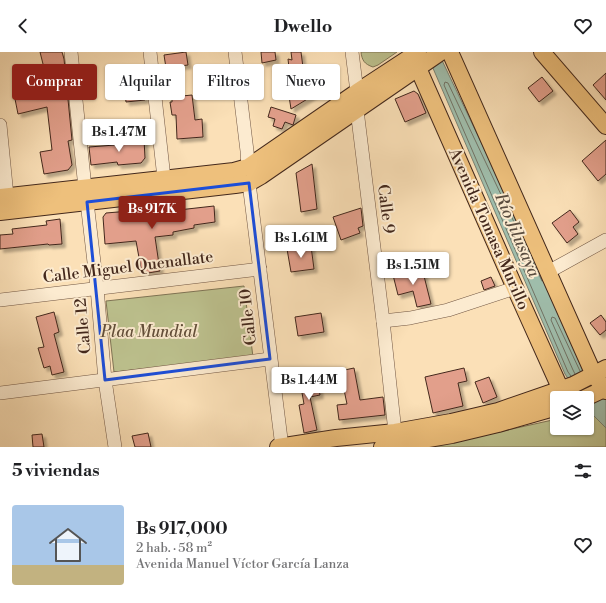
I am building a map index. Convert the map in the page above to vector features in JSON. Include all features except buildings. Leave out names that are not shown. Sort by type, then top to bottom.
[{"type":"main road","points":[[542,52],[606,126]]},
{"type":"main road","points":[[165,186],[248,167],[357,92],[429,56]]},
{"type":"main road","points":[[4,204],[165,186],[235,185],[249,183],[357,110],[429,56]]},
{"type":"main road","name":"Avenida Tomasa Murillo","points":[[429,56],[548,272],[584,380]]},
{"type":"main road","name":"Avenida Tomasa Murillo","points":[[429,56],[515,288],[584,380],[598,393]]},
{"type":"main road","points":[[357,92],[357,110]]},
{"type":"main road","points":[[248,167],[249,183]]},
{"type":"main road","points":[[278,447],[336,438],[395,432],[498,412],[584,380]]},
{"type":"main road","points":[[382,447],[452,435],[550,409]]},
{"type":"street","name":"Calle 12","points":[[70,52],[106,380],[115,447]]},
{"type":"street","points":[[150,52],[165,186]]},
{"type":"street","points":[[235,52],[248,167]]},
{"type":"street","points":[[352,52],[357,92]]},
{"type":"street","name":"Calle 9","points":[[357,110],[395,432]]},
{"type":"street","points":[[0,125],[4,204]]},
{"type":"street","name":"Calle 10","points":[[249,183],[282,447]]},
{"type":"street","points":[[548,272],[606,240]]},
{"type":"street","name":"Calle Miguel Quenallate","points":[[0,300],[260,269]]},
{"type":"street","points":[[383,321],[410,318],[448,310],[515,288]]},
{"type":"street","points":[[0,393],[270,359]]},
{"type":"highlighted area","points":[[249,183],[270,359],[105,380],[87,202]]},
{"type":"green space","points":[[361,52],[397,52],[373,67],[367,65]]},
{"type":"green space","name":"Plaa Mundial","points":[[244,286],[253,357],[114,372],[106,301]]},
{"type":"green space","points":[[594,416],[606,428],[606,447],[422,447],[550,421],[550,435],[594,435]]},
{"type":"water","name":"Río Jilusaya","points":[[426,52],[438,52],[592,375],[606,397],[606,428],[594,416],[594,391],[576,391],[565,374]]}]
